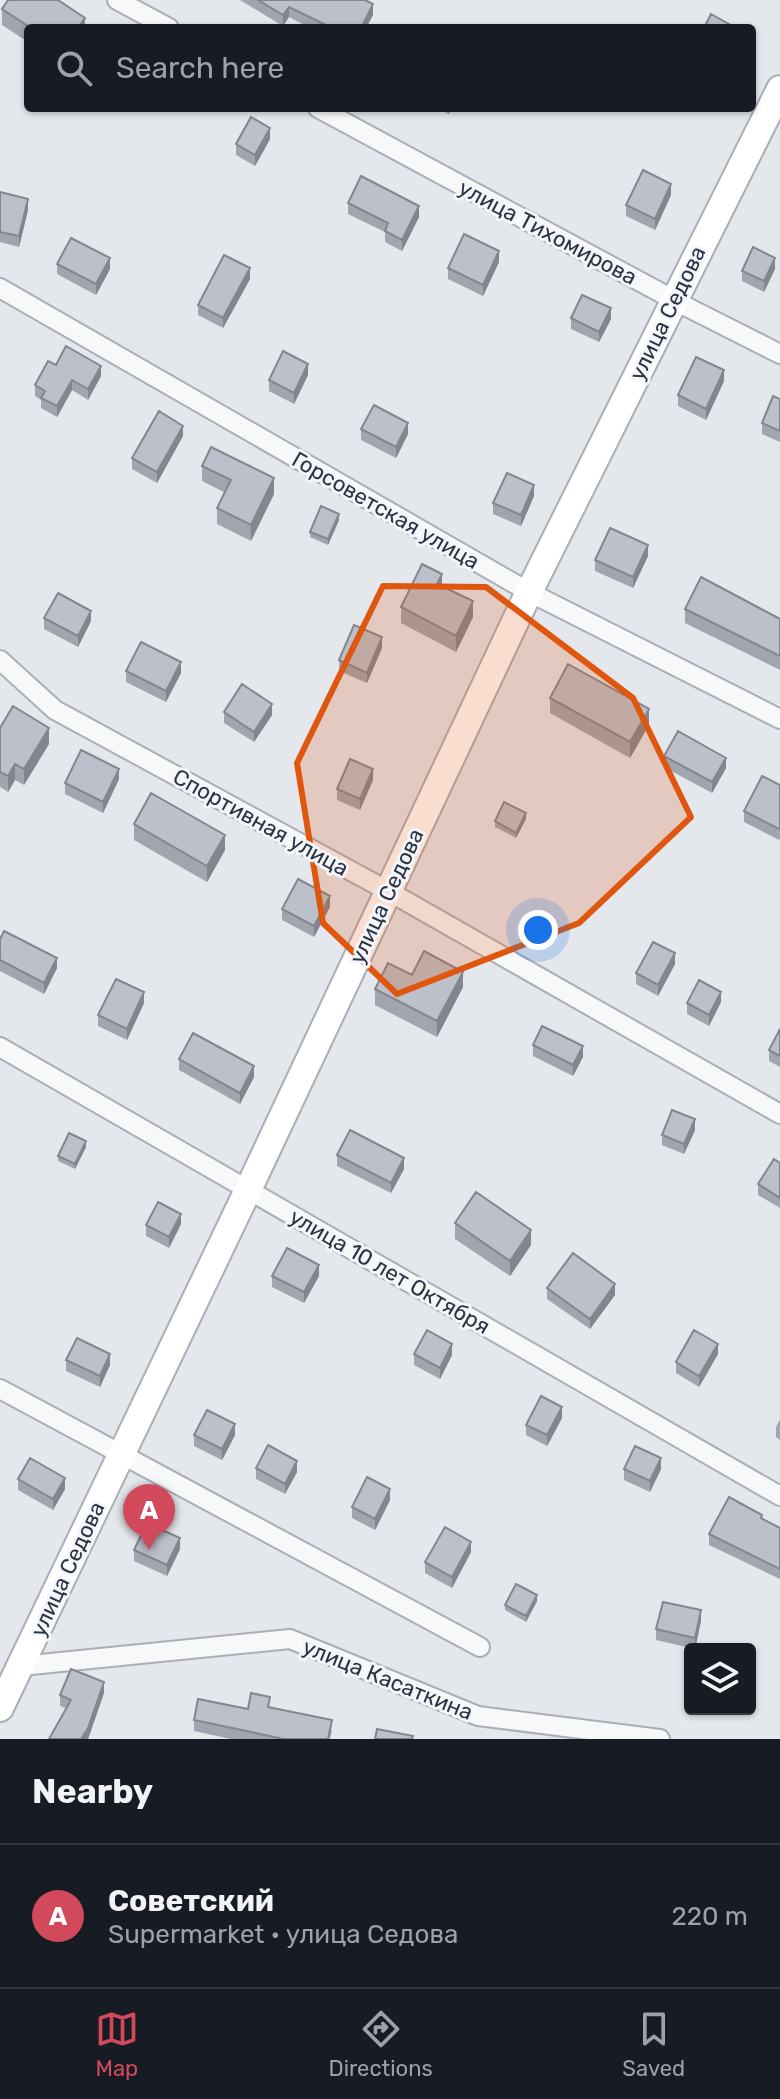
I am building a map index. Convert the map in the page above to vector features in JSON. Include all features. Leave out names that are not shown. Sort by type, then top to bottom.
[{"type":"street","points":[[117,0],[162,24]]},
{"type":"street","name":"улица Седова","points":[[0,1708],[529,592],[780,89]]},
{"type":"street","name":"улица Тихомирова","points":[[325,112],[780,354]]},
{"type":"street","name":"Горсоветская улица","points":[[0,288],[529,592],[780,719]]},
{"type":"street","name":"Спортивная улица","points":[[0,660],[55,710],[388,891],[780,1114]]},
{"type":"street","name":"улица 10 лет Октября","points":[[0,1047],[780,1496]]},
{"type":"street","points":[[0,1389],[480,1647]]},
{"type":"street","name":"улица Касаткина","points":[[21,1666],[290,1639],[478,1716],[660,1739]]},
{"type":"highlighted area","points":[[383,586],[486,587],[633,698],[691,817],[579,923],[397,994],[323,923],[297,763]]},
{"type":"building","points":[[8,0],[58,0],[85,18],[81,24],[25,24],[2,9]]},
{"type":"building","points":[[258,0],[365,0],[373,4],[363,24],[324,24],[289,7],[283,15]]},
{"type":"building","points":[[711,14],[729,24],[706,24]]},
{"type":"building","points":[[251,117],[270,128],[255,155],[236,144]]},
{"type":"building","points":[[643,170],[671,184],[655,219],[626,205]]},
{"type":"building","points":[[361,176],[419,206],[402,240],[385,231],[388,223],[348,203]]},
{"type":"building","points":[[0,192],[28,199],[19,236],[0,232]]},
{"type":"building","points":[[464,234],[499,251],[483,285],[448,268]]},
{"type":"building","points":[[71,238],[110,258],[96,284],[57,264]]},
{"type":"building","points":[[753,247],[775,258],[764,281],[742,271]]},
{"type":"building","points":[[224,255],[250,268],[223,318],[198,305]]},
{"type":"building","points":[[582,295],[611,308],[599,332],[571,318]]},
{"type":"building","points":[[66,346],[101,366],[88,389],[72,380],[57,406],[41,398],[45,391],[35,385],[48,361],[56,365]]},
{"type":"building","points":[[283,351],[308,364],[294,393],[269,380]]},
{"type":"building","points":[[696,357],[724,370],[706,409],[678,395]]},
{"type":"building","points":[[773,396],[780,399],[780,431],[762,423]]},
{"type":"building","points":[[374,405],[408,423],[396,447],[361,429]]},
{"type":"building","points":[[159,411],[183,426],[157,472],[132,458]]},
{"type":"building","points":[[211,447],[274,478],[251,525],[217,508],[231,480],[202,466]]},
{"type":"building","points":[[507,473],[534,485],[521,515],[493,503]]},
{"type":"building","points":[[321,506],[339,514],[328,539],[310,532]]},
{"type":"building","points":[[610,528],[648,545],[633,577],[595,560]]},
{"type":"building","points":[[422,564],[442,574],[437,584],[473,601],[456,636],[401,607]]},
{"type":"building","points":[[701,577],[780,619],[780,656],[685,609]]},
{"type":"building","points":[[58,593],[91,611],[78,636],[44,618]]},
{"type":"building","points":[[354,625],[382,637],[367,673],[339,660]]},
{"type":"building","points":[[141,642],[181,662],[166,691],[126,671]]},
{"type":"building","points":[[568,664],[649,709],[630,742],[550,698]]},
{"type":"building","points":[[242,684],[272,704],[254,732],[224,712]]},
{"type":"building","points":[[13,706],[49,728],[24,769],[15,764],[8,776],[0,772],[0,728]]},
{"type":"building","points":[[678,731],[726,758],[712,782],[664,756]]},
{"type":"building","points":[[81,750],[119,769],[103,802],[65,783]]},
{"type":"building","points":[[350,759],[373,769],[360,799],[337,789]]},
{"type":"building","points":[[762,776],[780,785],[779,829],[744,811]]},
{"type":"building","points":[[151,793],[225,835],[207,866],[134,824]]},
{"type":"building","points":[[504,802],[526,813],[516,833],[495,821]]},
{"type":"building","points":[[298,879],[330,896],[314,926],[282,909]]},
{"type":"building","points":[[4,931],[57,958],[44,983],[0,960],[0,939]]},
{"type":"building","points":[[653,942],[675,953],[658,985],[636,973]]},
{"type":"building","points":[[424,951],[463,972],[437,1021],[375,989],[388,963],[412,975]]},
{"type":"building","points":[[116,979],[144,992],[127,1029],[98,1015]]},
{"type":"building","points":[[699,980],[721,992],[709,1015],[687,1003]]},
{"type":"building","points":[[542,1026],[583,1046],[573,1065],[533,1045]]},
{"type":"building","points":[[780,1029],[780,1056],[769,1050]]},
{"type":"building","points":[[193,1033],[254,1066],[240,1093],[179,1059]]},
{"type":"building","points":[[672,1110],[695,1119],[684,1144],[662,1135]]},
{"type":"building","points":[[350,1130],[404,1158],[391,1183],[337,1155]]},
{"type":"building","points":[[69,1133],[86,1141],[75,1164],[58,1156]]},
{"type":"building","points":[[774,1159],[780,1163],[780,1198],[758,1184]]},
{"type":"building","points":[[476,1192],[531,1230],[510,1261],[455,1223]]},
{"type":"building","points":[[158,1202],[181,1214],[169,1237],[146,1225]]},
{"type":"building","points":[[287,1248],[319,1265],[304,1292],[272,1276]]},
{"type":"building","points":[[573,1253],[615,1284],[590,1319],[547,1288]]},
{"type":"building","points":[[427,1330],[452,1344],[440,1368],[414,1354]]},
{"type":"building","points":[[694,1330],[718,1344],[699,1376],[676,1362]]},
{"type":"building","points":[[77,1338],[110,1354],[100,1376],[66,1360]]},
{"type":"building","points":[[541,1396],[562,1407],[547,1435],[526,1425]]},
{"type":"building","points":[[207,1410],[235,1424],[222,1449],[194,1435]]},
{"type":"building","points":[[268,1445],[297,1461],[285,1484],[256,1468]]},
{"type":"building","points":[[635,1446],[661,1458],[650,1481],[624,1469]]},
{"type":"building","points":[[30,1458],[65,1478],[53,1499],[18,1479]]},
{"type":"building","points":[[367,1477],[390,1489],[375,1519],[352,1507]]},
{"type":"building","points":[[729,1497],[780,1528],[780,1569],[709,1534]]},
{"type":"building","points":[[147,1523],[180,1538],[167,1565],[134,1550]]},
{"type":"building","points":[[445,1527],[471,1542],[452,1577],[425,1562]]},
{"type":"building","points":[[516,1584],[537,1595],[526,1616],[505,1605]]},
{"type":"building","points":[[663,1602],[701,1610],[695,1638],[656,1629]]},
{"type":"building","points":[[71,1669],[104,1682],[81,1739],[49,1739],[71,1700],[60,1695]]},
{"type":"building","points":[[251,1693],[270,1697],[268,1707],[332,1720],[328,1739],[284,1739],[194,1720],[198,1699],[248,1709]]},
{"type":"building","points":[[377,1729],[413,1736],[412,1739],[375,1739]]},
{"type":"place","name":"Советский","points":[[149,1550]]}]
